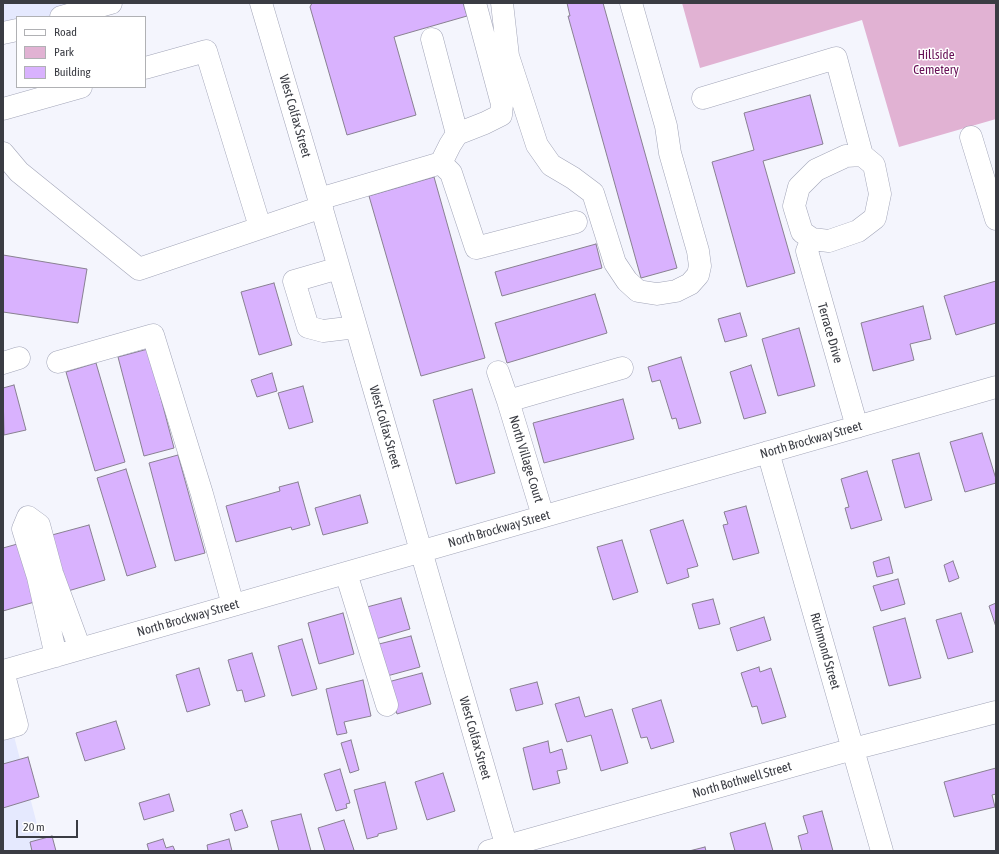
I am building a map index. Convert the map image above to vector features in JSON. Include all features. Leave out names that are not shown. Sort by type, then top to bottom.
[{"type":"street","points":[[65,16],[111,3]]},
{"type":"street","name":"West Colfax Street","points":[[261,3],[321,203],[421,551],[501,849]]},
{"type":"street","points":[[3,153],[19,172],[138,268],[260,227],[321,203],[441,163],[450,144],[457,134],[485,123],[500,115],[502,104],[475,3]]},
{"type":"street","points":[[502,3],[508,56],[537,145],[551,165],[573,178],[593,193],[615,264],[627,281],[638,291],[657,294],[676,291],[690,284],[698,275],[700,266],[698,251],[670,153],[666,126],[631,3]]},
{"type":"street","points":[[3,34],[16,30]]},
{"type":"street","points":[[432,39],[457,134]]},
{"type":"street","points":[[146,68],[206,51],[260,227]]},
{"type":"street","points":[[703,98],[836,58],[862,155],[874,165],[880,194],[875,218],[858,231],[829,241],[812,239],[802,232],[794,206],[799,187],[816,170],[846,156],[862,155]]},
{"type":"street","points":[[3,109],[77,88]]},
{"type":"street","points":[[972,137],[996,219]]},
{"type":"street","points":[[441,163],[452,174],[476,248],[576,222]]},
{"type":"street","name":"Terrace Drive","points":[[812,239],[807,251],[857,427]]},
{"type":"street","points":[[339,268],[294,282],[308,327],[323,331],[356,327]]},
{"type":"street","points":[[58,362],[152,335],[202,494],[233,606]]},
{"type":"street","name":"North Village Court","points":[[508,401],[622,368]]},
{"type":"street","name":"North Village Court","points":[[498,372],[543,516]]},
{"type":"street","name":"North Brockway Street","points":[[3,671],[996,387]]},
{"type":"street","name":"Richmond Street","points":[[768,452],[882,851]]},
{"type":"street","points":[[56,656],[38,577],[23,530],[28,517],[39,525],[52,573],[80,649]]},
{"type":"street","points":[[346,573],[387,705]]},
{"type":"street","points":[[3,671],[17,725],[3,729]]},
{"type":"street","name":"North Bothwell Street","points":[[501,849],[853,749],[996,712]]},
{"type":"shaded area","points":[[3,3],[111,3],[65,16],[16,16],[16,30],[3,34]]},
{"type":"shaded area","points":[[3,694],[44,851],[3,851]]},
{"type":"green space","name":"Hillside Cemetery","points":[[682,3],[996,3],[996,119],[899,147],[862,20],[700,68]]},
{"type":"building","points":[[312,3],[463,3],[467,16],[394,37],[416,115],[347,135],[310,7]]},
{"type":"building","points":[[567,3],[603,3],[677,268],[641,278],[568,16],[570,16]]},
{"type":"building","points":[[810,95],[823,144],[763,161],[795,273],[747,287],[712,162],[754,150],[744,113]]},
{"type":"building","points":[[434,177],[485,358],[421,376],[369,196]]},
{"type":"building","points":[[596,244],[602,268],[502,296],[495,272]]},
{"type":"building","points":[[3,255],[87,269],[78,323],[3,312]]},
{"type":"building","points":[[996,281],[996,323],[956,335],[944,296]]},
{"type":"building","points":[[274,283],[292,345],[259,355],[241,292]]},
{"type":"building","points":[[595,294],[607,333],[507,363],[495,323]]},
{"type":"building","points":[[923,306],[931,339],[910,344],[914,360],[873,371],[861,323]]},
{"type":"building","points":[[740,313],[747,336],[725,342],[718,319]]},
{"type":"building","points":[[799,328],[815,386],[778,396],[762,339]]},
{"type":"building","points":[[148,349],[174,448],[144,456],[118,357]]},
{"type":"building","points":[[681,357],[701,423],[679,429],[676,418],[672,419],[660,380],[652,382],[648,367]]},
{"type":"building","points":[[96,363],[125,462],[95,471],[66,372]]},
{"type":"building","points":[[751,365],[766,413],[744,419],[730,372]]},
{"type":"building","points":[[272,373],[277,391],[257,397],[251,380]]},
{"type":"building","points":[[14,385],[26,430],[4,435],[3,388]]},
{"type":"building","points":[[303,386],[313,422],[289,429],[278,393]]},
{"type":"building","points":[[472,389],[495,473],[456,484],[433,400]]},
{"type":"building","points":[[623,399],[634,439],[544,463],[533,423]]},
{"type":"building","points":[[982,433],[996,483],[965,492],[950,442]]},
{"type":"building","points":[[919,453],[932,500],[905,508],[892,460]]},
{"type":"building","points":[[178,455],[205,553],[175,561],[149,463]]},
{"type":"building","points":[[126,469],[156,567],[127,576],[97,478]]},
{"type":"building","points":[[867,471],[882,520],[851,529],[845,508],[849,507],[841,479]]},
{"type":"building","points":[[298,482],[310,525],[292,530],[291,527],[236,542],[226,506],[280,491],[279,487]]},
{"type":"building","points":[[360,495],[368,523],[323,535],[315,508]]},
{"type":"building","points":[[746,506],[759,553],[733,560],[723,525],[728,524],[724,512]]},
{"type":"building","points":[[683,520],[698,566],[687,569],[689,577],[667,584],[650,530]]},
{"type":"building","points":[[89,525],[105,580],[68,591],[52,535]]},
{"type":"building","points":[[622,540],[638,592],[613,600],[597,547]]},
{"type":"building","points":[[21,543],[38,601],[3,611],[3,548]]},
{"type":"building","points":[[889,557],[893,573],[877,577],[873,562]]},
{"type":"building","points":[[953,561],[959,578],[949,582],[944,565]]},
{"type":"building","points":[[898,579],[905,604],[881,611],[873,586]]},
{"type":"building","points":[[401,598],[410,629],[376,639],[367,607]]},
{"type":"building","points":[[713,599],[720,624],[699,629],[692,604]]},
{"type":"building","points":[[996,603],[996,627],[989,606]]},
{"type":"building","points":[[343,613],[354,654],[319,664],[308,623]]},
{"type":"building","points":[[961,613],[973,652],[948,659],[936,620]]},
{"type":"building","points":[[764,617],[771,640],[737,651],[730,628]]},
{"type":"building","points":[[905,618],[921,678],[889,686],[873,627]]},
{"type":"building","points":[[411,636],[420,667],[387,676],[379,644]]},
{"type":"building","points":[[302,639],[317,689],[292,696],[278,646]]},
{"type":"building","points":[[252,653],[265,696],[245,702],[242,690],[237,691],[228,660]]},
{"type":"building","points":[[759,667],[760,672],[771,668],[786,717],[762,724],[757,706],[752,707],[741,673]]},
{"type":"building","points":[[199,668],[210,705],[187,712],[176,675]]},
{"type":"building","points":[[422,673],[431,704],[397,714],[388,682]]},
{"type":"building","points":[[363,680],[371,716],[344,722],[347,733],[337,735],[326,689]]},
{"type":"building","points":[[537,682],[543,704],[516,711],[510,689]]},
{"type":"building","points":[[579,697],[585,717],[612,709],[628,763],[601,771],[591,735],[567,742],[555,704]]},
{"type":"building","points":[[661,700],[674,742],[651,749],[647,737],[641,738],[632,709]]},
{"type":"building","points":[[116,721],[125,749],[85,761],[76,733]]},
{"type":"building","points":[[351,740],[359,770],[350,773],[341,743]]},
{"type":"building","points":[[548,741],[550,753],[562,749],[567,769],[557,771],[560,783],[533,790],[523,748]]},
{"type":"building","points":[[28,757],[39,797],[3,808],[3,764]]},
{"type":"building","points":[[996,768],[996,794],[992,795],[995,807],[954,817],[944,782]]},
{"type":"building","points":[[340,769],[350,803],[346,804],[347,808],[336,811],[324,774]]},
{"type":"building","points":[[443,773],[455,811],[427,820],[415,782]]},
{"type":"building","points":[[385,782],[397,829],[378,834],[378,836],[367,839],[354,790]]},
{"type":"building","points":[[169,794],[174,811],[144,820],[139,803]]},
{"type":"building","points":[[242,810],[248,827],[235,831],[230,814]]},
{"type":"building","points":[[822,811],[833,851],[802,851],[798,836],[808,833],[803,816]]},
{"type":"building","points":[[301,814],[311,851],[279,851],[271,821]]},
{"type":"building","points":[[344,820],[354,850],[325,851],[318,828]]},
{"type":"building","points":[[765,823],[773,851],[735,851],[730,833]]},
{"type":"building","points":[[52,836],[56,851],[32,851],[30,842]]},
{"type":"building","points":[[163,839],[166,848],[173,846],[175,851],[149,851],[147,844]]},
{"type":"building","points":[[229,839],[232,851],[208,851],[207,845]]},
{"type":"building","points":[[705,847],[706,851],[689,851]]}]
